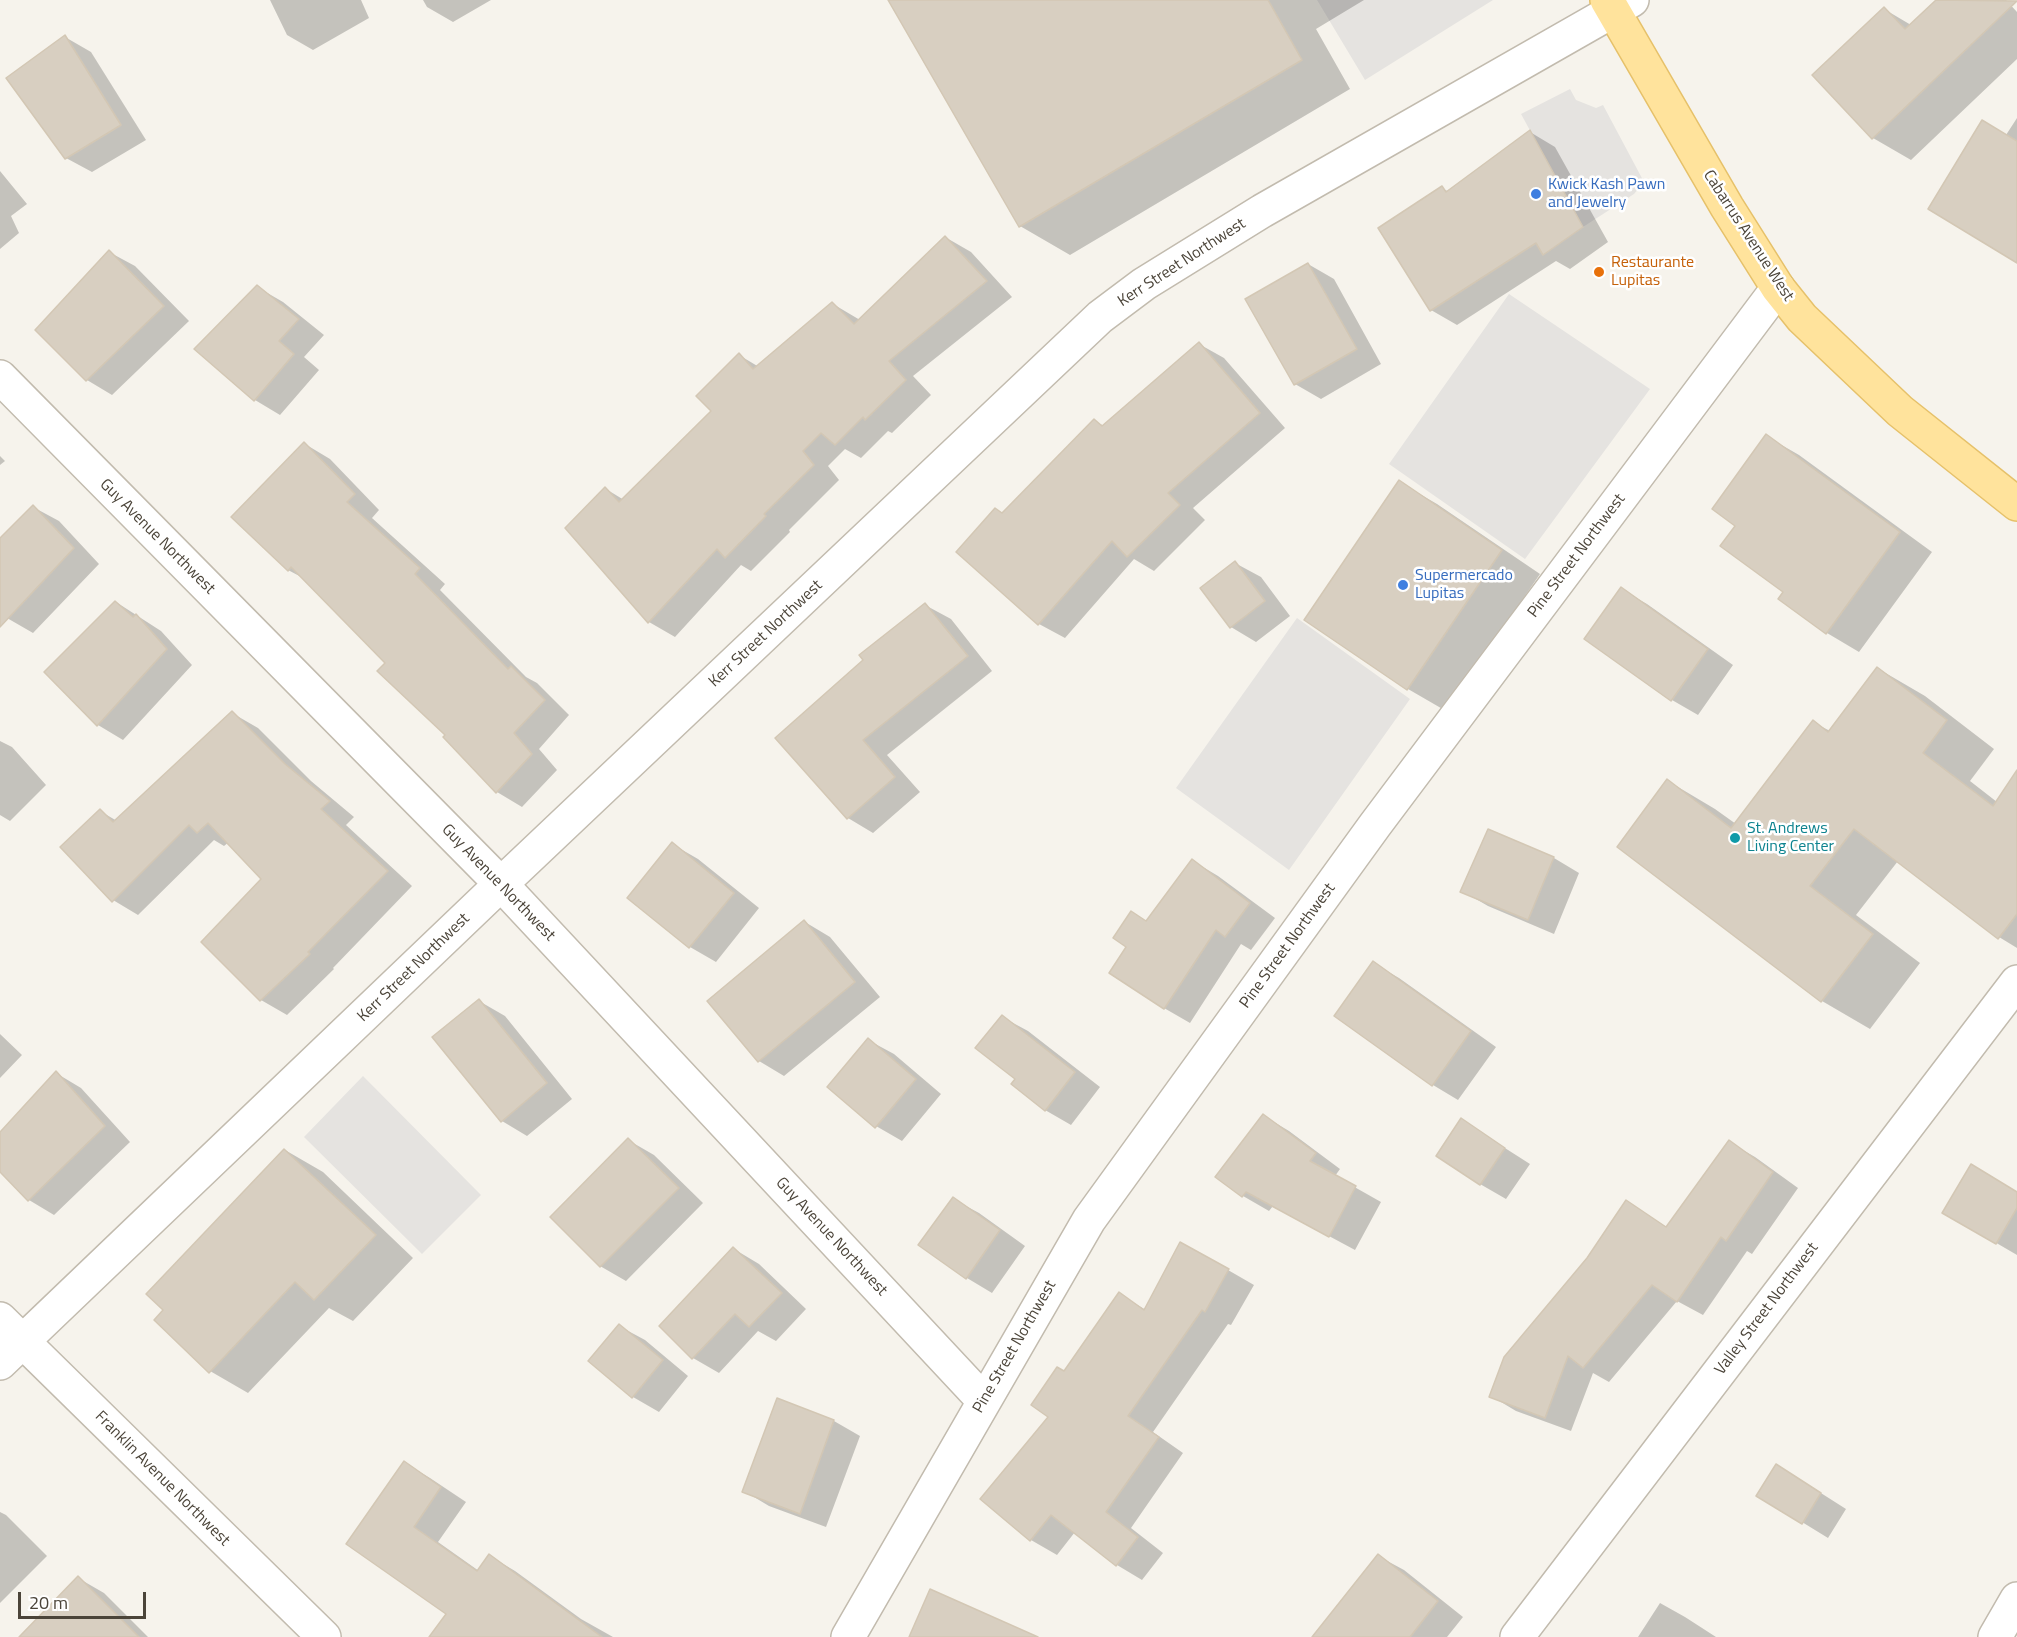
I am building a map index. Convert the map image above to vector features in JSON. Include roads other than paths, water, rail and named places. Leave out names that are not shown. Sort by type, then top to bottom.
[{"type":"main road","name":"Cabarrus Avenue West","points":[[1617,4],[1726,207],[1778,288],[1802,318],[1900,411],[2017,504]]},
{"type":"street","name":"Kerr Street Northwest","points":[[8,1341],[501,884],[1101,317],[1144,284],[1262,211],[1617,4]]},
{"type":"street","name":"Pine Street Northwest","points":[[848,1637],[1089,1220],[1375,825],[1778,288]]},
{"type":"street","name":"Guy Avenue Northwest","points":[[0,377],[501,884],[984,1401]]},
{"type":"street","name":"Valley Street Northwest","points":[[1517,1637],[2017,982]]},
{"type":"street","name":"Franklin Avenue Northwest","points":[[8,1341],[324,1637]]},
{"type":"street","points":[[1995,1637],[2017,1599]]},
{"type":"place","name":"Kwick Kash Pawn and Jewelry","points":[[1536,194]]},
{"type":"place","name":"Restaurante Lupitas","points":[[1599,272]]},
{"type":"place","name":"Supermercado Lupitas","points":[[1403,585]]},
{"type":"place","name":"St. Andrews Living Center","points":[[1735,838]]}]
